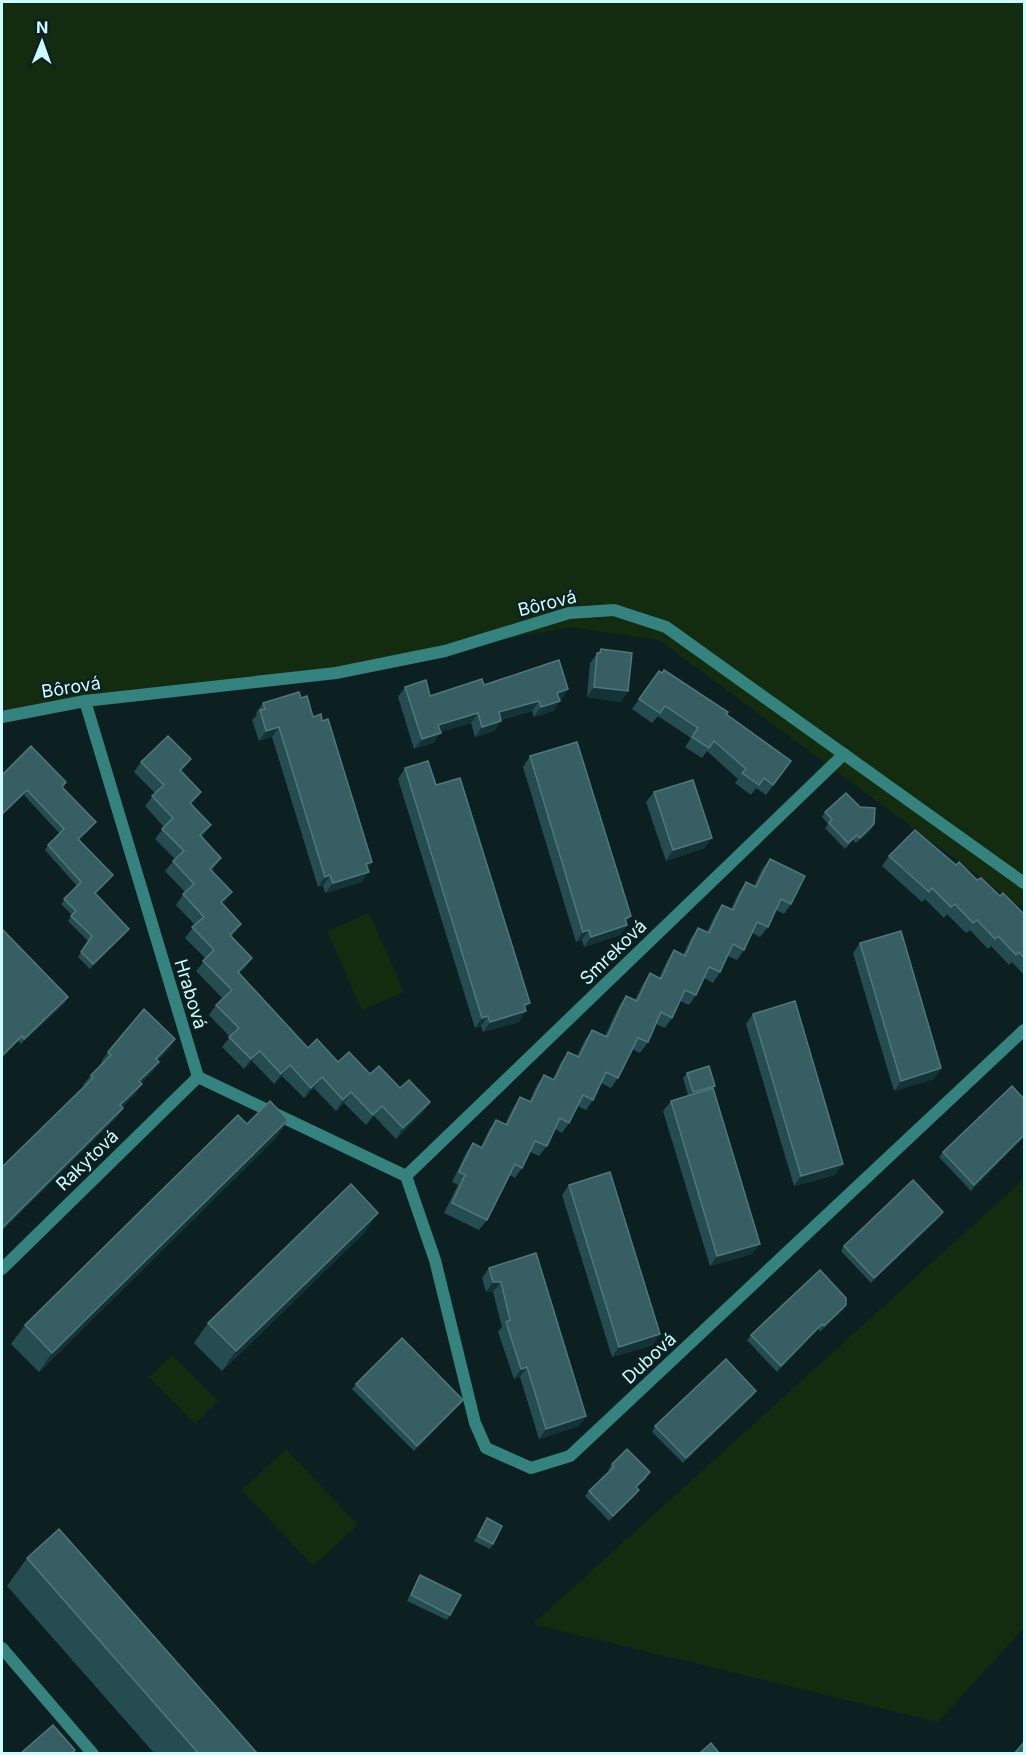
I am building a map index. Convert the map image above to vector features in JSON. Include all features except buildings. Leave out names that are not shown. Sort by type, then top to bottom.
[{"type":"street","name":"Bôrová","points":[[2,717],[85,701],[336,673],[445,651],[569,613],[614,610],[666,627],[1024,883]]},
{"type":"street","name":"Hrabová","points":[[85,701],[198,1077]]},
{"type":"street","name":"Smreková","points":[[406,1176],[844,754]]},
{"type":"street","name":"Dubová","points":[[406,1176],[435,1260],[478,1431],[486,1448],[531,1468],[570,1456],[1024,1030]]},
{"type":"street","points":[[198,1077],[406,1176]]},
{"type":"street","name":"Rakytová","points":[[2,1269],[198,1077]]},
{"type":"street","points":[[2,1648],[93,1754]]},
{"type":"green space","points":[[2,2],[1024,2],[1024,910],[659,640],[570,627],[347,668],[2,716]]},
{"type":"green space","points":[[369,913],[404,992],[362,1010],[327,931]]},
{"type":"green space","points":[[1024,1179],[1024,1628],[938,1722],[533,1624]]},
{"type":"green space","points":[[172,1355],[218,1401],[195,1424],[149,1377]]},
{"type":"green space","points":[[286,1449],[358,1525],[313,1566],[242,1490]]}]
